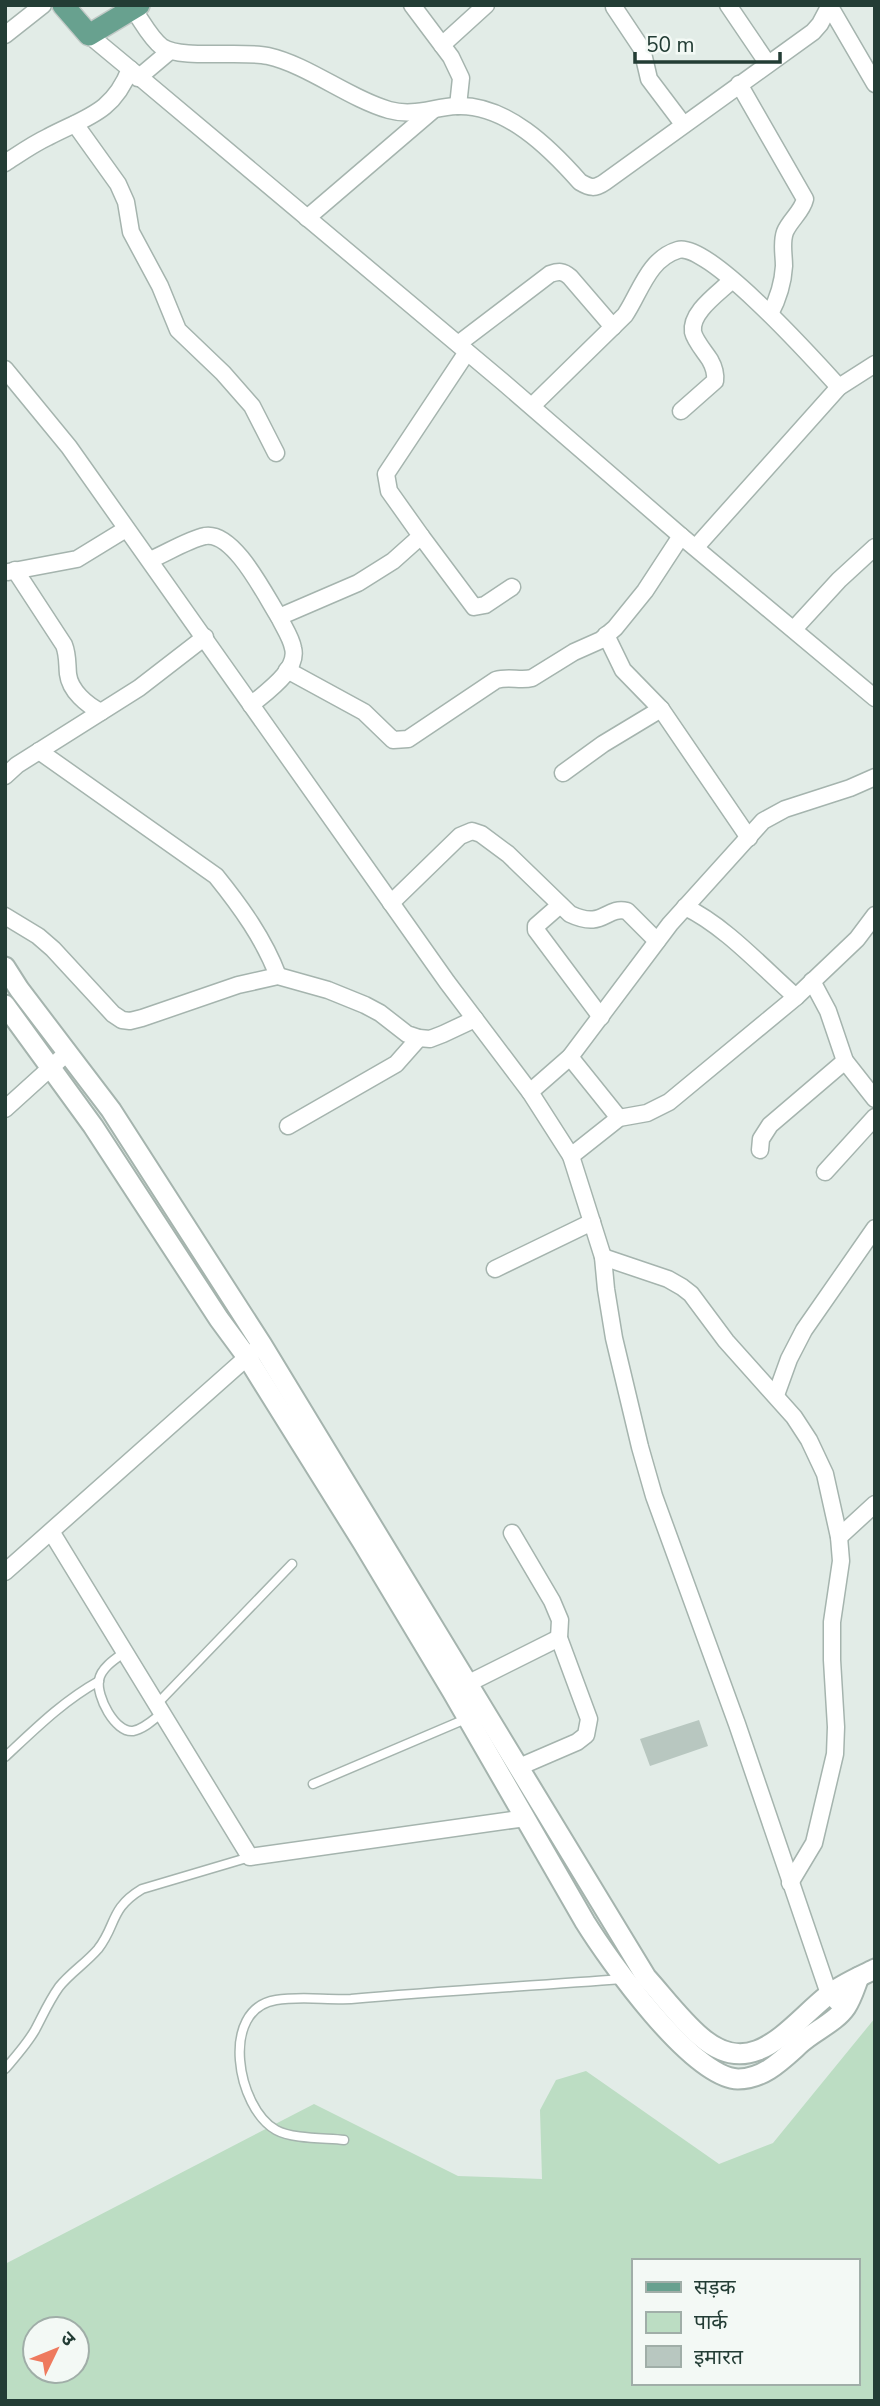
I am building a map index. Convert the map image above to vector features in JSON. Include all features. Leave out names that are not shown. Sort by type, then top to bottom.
[{"type":"main road","points":[[63,5],[89,35],[136,7]]},
{"type":"street","points":[[5,35],[43,5]]},
{"type":"street","points":[[412,5],[442,45],[461,78],[458,106]]},
{"type":"street","points":[[442,45],[486,5]]},
{"type":"street","points":[[728,5],[768,64]]},
{"type":"street","points":[[136,7],[155,39],[176,53],[265,55],[293,64],[386,109],[407,114],[458,106],[480,108],[512,121],[590,188],[598,187],[813,32],[829,6]]},
{"type":"street","points":[[829,6],[875,84]]},
{"type":"street","points":[[614,7],[642,49],[649,79],[683,124]]},
{"type":"street","points":[[89,35],[875,698]]},
{"type":"street","points":[[5,163],[45,138],[108,106],[134,73],[170,51]]},
{"type":"street","points":[[739,83],[805,199],[804,206],[786,229],[783,242],[784,269],[770,314]]},
{"type":"street","points":[[307,218],[434,109]]},
{"type":"street","points":[[75,124],[118,184],[131,232],[160,286],[178,330],[223,373],[252,406],[276,453]]},
{"type":"street","points":[[532,407],[612,327],[636,299],[645,278],[653,268],[674,251],[682,249],[692,250],[706,258],[732,280],[770,314],[839,387]]},
{"type":"street","points":[[512,587],[485,605],[474,607],[389,491],[386,474],[463,348],[550,274],[557,271],[570,277],[612,327]]},
{"type":"street","points":[[681,411],[715,381],[713,365],[693,334],[693,324],[697,315],[732,280]]},
{"type":"street","points":[[696,547],[839,387],[870,368],[875,386]]},
{"type":"street","points":[[5,369],[69,447],[391,903],[530,1093],[571,1156],[603,1257],[614,1338],[643,1460],[829,1994],[844,2010]]},
{"type":"street","points":[[101,712],[83,700],[71,686],[64,645],[10,572],[76,559],[126,529]]},
{"type":"street","points":[[150,561],[204,536],[215,536],[237,552],[279,617],[294,649],[292,663],[287,670],[251,705]]},
{"type":"street","points":[[279,617],[358,583],[393,561],[421,536]]},
{"type":"street","points":[[287,670],[365,712],[386,735],[400,741],[408,739],[496,680],[506,677],[532,678],[606,635],[645,591],[681,536]]},
{"type":"street","points":[[794,629],[839,580],[875,547]]},
{"type":"street","points":[[606,635],[623,670],[661,709],[748,838]]},
{"type":"street","points":[[5,776],[17,765],[139,688],[205,637]]},
{"type":"street","points":[[563,773],[603,744],[661,709]]},
{"type":"street","points":[[39,751],[216,876],[237,902],[269,952],[278,976]]},
{"type":"street","points":[[530,1093],[570,1057],[657,941],[763,821],[785,809],[875,777]]},
{"type":"street","points":[[391,903],[460,836],[472,831],[481,834],[508,854],[570,914],[583,920],[594,921],[621,909],[627,911],[657,941]]},
{"type":"street","points":[[560,905],[536,926],[536,930],[601,1017]]},
{"type":"street","points":[[685,908],[698,913],[721,930],[796,997]]},
{"type":"street","points":[[571,1156],[619,1118],[647,1113],[669,1102],[796,997],[857,939],[875,915]]},
{"type":"street","points":[[5,916],[38,936],[113,1014],[122,1020],[142,1018],[237,985],[278,976],[318,987],[365,1005],[407,1034],[419,1038],[429,1039],[475,1019]]},
{"type":"street","points":[[5,967],[111,1110],[182,1222],[363,1543],[519,1768],[646,1977],[701,2037],[730,2053],[748,2054],[770,2046],[829,1994],[867,1973]]},
{"type":"street","points":[[812,981],[828,1011],[845,1061],[875,1099]]},
{"type":"street","points":[[5,1005],[93,1126],[163,1232],[254,1351]]},
{"type":"street","points":[[288,1126],[396,1064],[419,1038]]},
{"type":"street","points":[[5,1109],[68,1052]]},
{"type":"street","points":[[570,1057],[619,1118]]},
{"type":"street","points":[[760,1150],[765,1130],[845,1061]]},
{"type":"street","points":[[825,1172],[875,1117]]},
{"type":"street","points":[[163,1232],[182,1222]]},
{"type":"street","points":[[495,1269],[592,1222]]},
{"type":"street","points":[[776,1395],[789,1359],[804,1330],[875,1228]]},
{"type":"street","points":[[603,1257],[668,1279],[682,1287],[794,1417],[825,1474],[839,1537],[841,1562],[832,1634],[835,1754],[814,1843],[790,1883]]},
{"type":"street","points":[[9,1563],[52,1532],[254,1351]]},
{"type":"street","points":[[839,1537],[875,1504]]},
{"type":"street","points":[[52,1532],[250,1857],[526,1818]]},
{"type":"street","points":[[512,1533],[552,1601],[560,1620],[559,1637],[589,1719],[586,1735],[577,1742],[519,1768]]},
{"type":"street","points":[[461,1687],[559,1637]]},
{"type":"street","points":[[461,1687],[468,1718],[584,1922],[660,2023],[720,2074],[734,2079],[752,2078],[771,2070],[844,2010],[867,1973]]},
{"type":"lane","points":[[99,1681],[99,1692],[112,1719],[122,1728],[133,1731],[159,1709],[292,1564]]},
{"type":"lane","points":[[5,1757],[59,1707],[99,1681],[110,1663],[125,1652]]},
{"type":"lane","points":[[313,1784],[468,1718]]},
{"type":"lane","points":[[5,2069],[30,2037],[49,2000],[61,1984],[97,1950],[106,1937],[117,1910],[131,1896],[142,1889],[250,1857]]},
{"type":"lane","points":[[344,2140],[284,2134],[265,2123],[258,2114],[246,2090],[240,2066],[244,2025],[251,2012],[263,2004],[277,2000],[344,1999],[646,1977]]},
{"type":"green space","points":[[875,2018],[875,2401],[5,2401],[5,2264],[314,2104],[458,2176],[542,2179],[540,2110],[556,2080],[586,2071],[719,2164],[773,2143]]},
{"type":"building","points":[[699,1720],[708,1746],[650,1766],[640,1739]]}]
